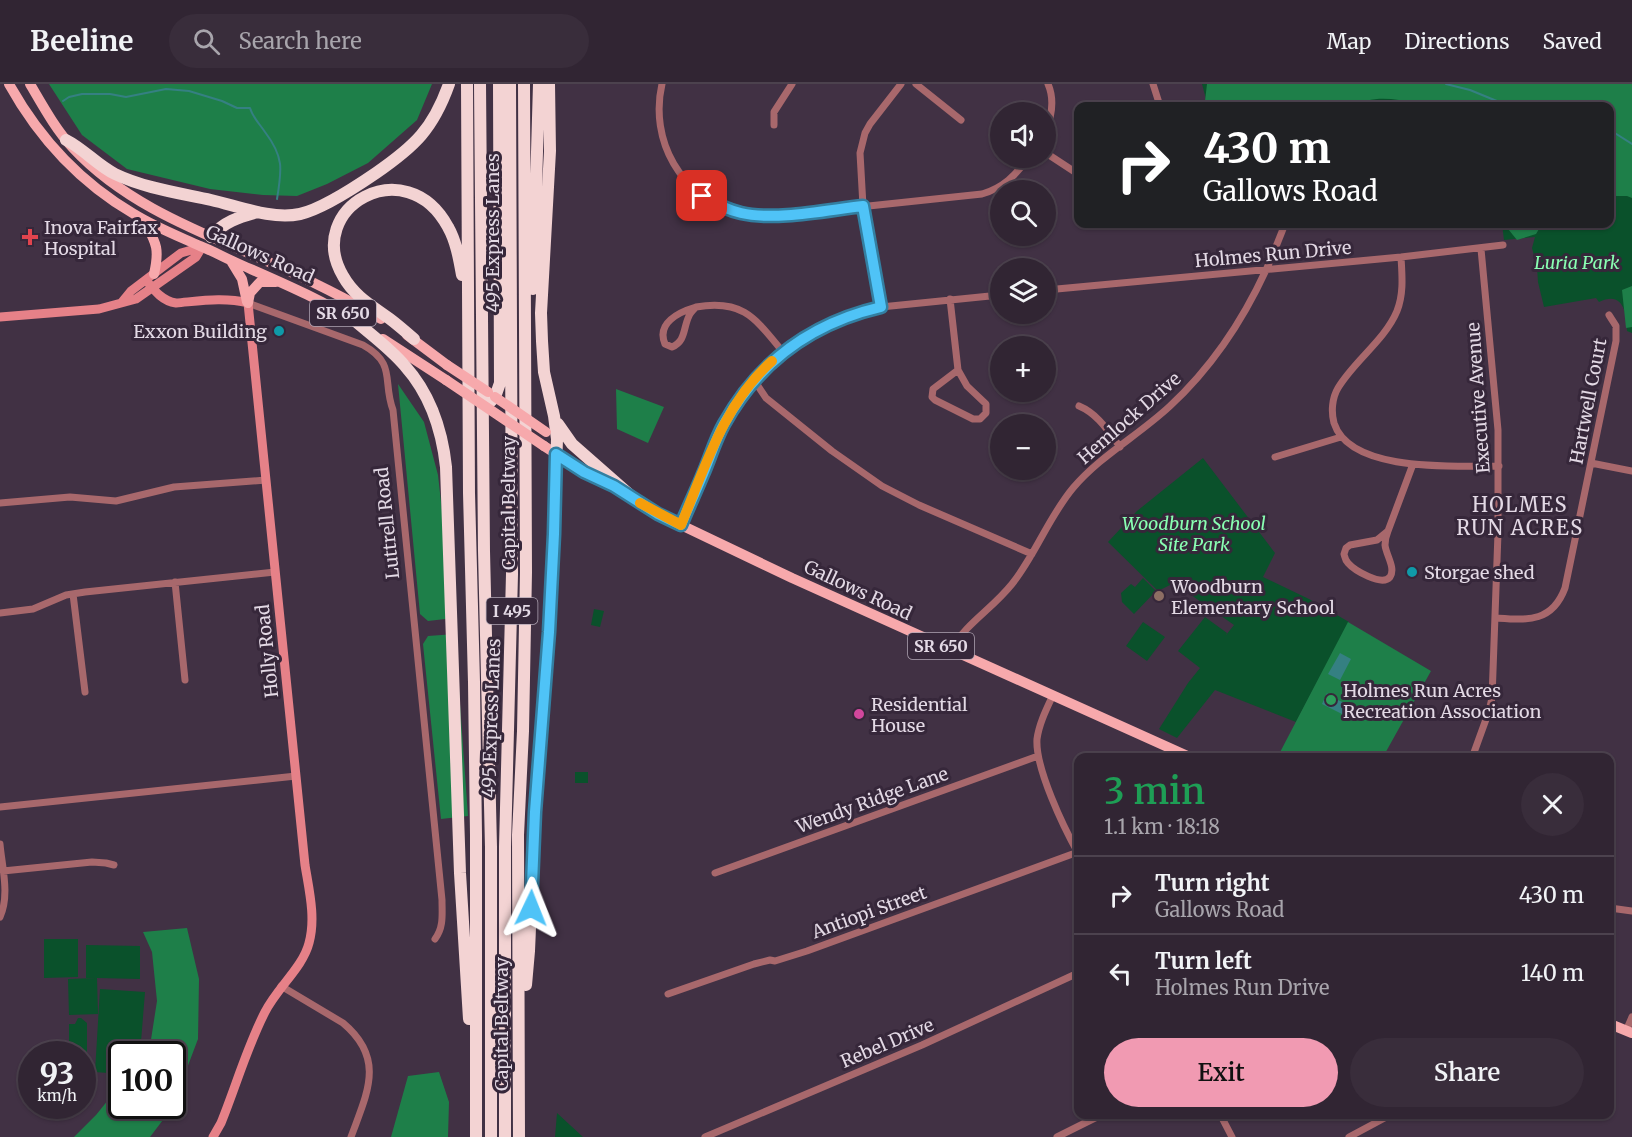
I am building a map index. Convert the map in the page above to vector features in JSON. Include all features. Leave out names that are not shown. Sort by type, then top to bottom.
[{"type":"highway","points":[[66,140],[76,145],[102,166],[144,185],[259,212],[293,215],[325,204],[407,151],[420,138],[436,114],[449,84]]},
{"type":"highway","name":"Capital Beltway","points":[[467,84],[469,493],[474,682],[476,1137]]},
{"type":"highway","name":"495 Express Lanes","points":[[480,84],[484,551],[491,858],[491,1137]]},
{"type":"highway","points":[[485,406],[492,395],[500,389],[497,380],[492,84]]},
{"type":"highway","points":[[497,380],[499,84]]},
{"type":"highway","name":"495 Express Lanes","points":[[505,1137],[505,847],[512,574],[510,84]]},
{"type":"highway","name":"Capital Beltway","points":[[519,1137],[518,835],[523,731],[526,572],[524,84]]},
{"type":"highway","points":[[526,572],[539,84]]},
{"type":"highway","points":[[549,84],[550,151],[541,313],[544,372],[554,416],[561,430],[572,444],[638,502]]},
{"type":"highway","points":[[414,339],[359,297],[348,285],[336,261],[334,248],[337,229],[342,217],[360,199],[381,191],[401,190],[416,195],[432,206],[452,234],[468,300]]},
{"type":"highway","points":[[207,242],[225,224],[259,212]]},
{"type":"highway","points":[[353,319],[404,365],[420,386],[432,409],[444,448],[447,478],[460,882],[476,1105]]},
{"type":"highway","points":[[519,1061],[529,951],[535,812],[549,632],[556,454],[552,436],[554,416]]},
{"type":"main road","name":"Gallows Road","points":[[9,84],[34,125],[66,161],[98,190],[144,220],[207,242],[330,291],[368,310],[414,339],[447,365],[552,436],[614,486],[681,525],[950,650],[1181,753]]},
{"type":"main road","name":"Gallows Road","points":[[32,86],[66,140],[86,161],[119,188],[207,242],[231,261],[316,298],[353,319],[584,472],[614,486]]},
{"type":"main road","points":[[144,220],[157,249],[157,260],[150,277]]},
{"type":"main road","points":[[231,261],[242,279],[248,303]]},
{"type":"main road","points":[[248,303],[250,293],[260,282],[282,283]]},
{"type":"main road","points":[[1614,1026],[1629,1032]]},
{"type":"street","points":[[662,84],[659,98],[660,126],[668,153],[680,174],[711,201],[740,213],[768,215],[982,194],[1002,186],[1020,168]]},
{"type":"street","points":[[774,125],[774,112],[792,84]]},
{"type":"street","points":[[881,307],[863,206],[860,163],[862,143],[870,124],[901,84]]},
{"type":"street","points":[[916,84],[961,120]]},
{"type":"street","points":[[1048,84],[1052,102]]},
{"type":"street","points":[[1153,84],[1159,102]]},
{"type":"street","points":[[1056,160],[1074,171]]},
{"type":"street","name":"Hemlock Drive","points":[[950,650],[965,628],[994,604],[1011,585],[1032,554],[1061,502],[1084,476],[1148,426],[1196,380],[1238,323],[1267,269],[1283,228]]},
{"type":"street","points":[[122,302],[131,291],[182,253],[207,242]]},
{"type":"street","points":[[0,317],[99,309],[136,299],[196,257],[207,242]]},
{"type":"street","name":"Holmes Run Drive","points":[[1056,289],[1401,257],[1503,245]]},
{"type":"street","name":"Executive Avenue","points":[[1475,753],[1492,698],[1499,466],[1498,430],[1481,249]]},
{"type":"street","points":[[1401,257],[1402,287],[1395,315],[1384,332],[1346,376],[1335,394],[1332,412],[1341,437],[1353,448],[1395,461],[1413,464],[1499,466]]},
{"type":"street","name":"Luttrell Road","points":[[150,277],[153,288],[170,302],[219,299],[248,303],[363,345],[378,355],[385,365],[393,410],[442,900],[442,922],[440,933],[435,939]]},
{"type":"street","points":[[681,525],[723,426],[755,379],[783,352],[828,324],[862,312],[881,307],[990,296]]},
{"type":"street","points":[[950,299],[958,370],[967,386],[986,404],[986,413],[980,419],[973,419],[932,397],[933,388],[958,370]]},
{"type":"street","name":"Holly Road","points":[[213,1137],[221,1123],[264,1013],[280,986],[304,955],[310,941],[312,925],[248,303]]},
{"type":"street","points":[[696,307],[688,317],[679,343],[672,347],[664,344],[663,334],[667,323],[678,313],[696,307],[719,305],[740,309],[759,323],[783,352]]},
{"type":"street","name":"Hartwell Court","points":[[1495,618],[1531,619],[1546,614],[1558,602],[1565,588],[1616,341],[1616,327],[1609,315]]},
{"type":"street","points":[[755,379],[761,393],[766,398],[832,451],[882,486],[919,505],[1032,554]]},
{"type":"street","points":[[1079,406],[1097,418],[1120,447]]},
{"type":"street","points":[[1275,457],[1341,437]]},
{"type":"street","points":[[1591,463],[1632,471]]},
{"type":"street","points":[[1388,531],[1377,540],[1350,545],[1344,554],[1348,563],[1377,581],[1390,577],[1392,569],[1385,547],[1385,538],[1388,531],[1413,464]]},
{"type":"street","points":[[0,503],[70,497],[116,501],[174,487],[266,480]]},
{"type":"street","points":[[0,613],[33,609],[73,594],[275,572]]},
{"type":"street","points":[[175,582],[185,680]]},
{"type":"street","points":[[73,594],[85,692]]},
{"type":"street","points":[[1053,696],[1040,724],[1037,741],[1038,756],[1056,807],[1074,845]]},
{"type":"street","name":"Wendy Ridge Lane","points":[[715,873],[1038,756]]},
{"type":"street","points":[[0,807],[296,776]]},
{"type":"street","points":[[0,844],[5,898],[0,917]]},
{"type":"street","name":"Antiopi Street","points":[[668,994],[754,964],[770,960],[776,961],[807,951],[1074,853]]},
{"type":"street","points":[[3,871],[92,862],[114,865]]},
{"type":"street","points":[[1614,909],[1632,911]]},
{"type":"street","name":"Rebel Drive","points":[[705,1137],[922,1045],[1074,976]]},
{"type":"street","points":[[280,986],[343,1023],[351,1029],[363,1046],[369,1064],[369,1085],[351,1137]]},
{"type":"street","points":[[1629,1032],[1632,1017]]},
{"type":"street","points":[[1057,1137],[1093,1119]]},
{"type":"street","points":[[1223,1119],[1232,1137]]},
{"type":"street","points":[[1349,1137],[1383,1119]]},
{"type":"green space","points":[[49,84],[432,84],[417,120],[368,163],[297,196],[210,189],[127,169],[82,135]]},
{"type":"green space","name":"Luria Park","points":[[1202,84],[1632,84],[1632,333],[1627,331],[1622,305],[1613,299],[1599,302],[1596,298],[1544,307],[1532,248],[1535,237],[1504,240],[1502,228],[1614,228],[1614,102],[1206,102]]},
{"type":"green space","points":[[1207,84],[1632,84],[1632,198],[1614,196],[1614,102],[1409,102],[1382,99],[1363,102],[1205,101]]},
{"type":"green space","points":[[1507,228],[1540,228],[1536,234],[1517,240]]},
{"type":"green space","points":[[1632,286],[1632,327],[1626,328],[1622,290]]},
{"type":"green space","points":[[398,384],[424,422],[438,475],[454,618],[428,621],[420,614]]},
{"type":"green space","points":[[616,389],[664,407],[648,443],[617,429]]},
{"type":"green space","name":"Woodburn School Site Park","points":[[1203,458],[1275,553],[1263,577],[1309,599],[1349,622],[1296,722],[1215,690],[1177,738],[1159,729],[1200,668],[1178,651],[1205,617],[1227,633],[1226,635],[1234,625],[1174,583],[1158,591],[1108,542],[1137,511]]},
{"type":"green space","points":[[1143,578],[1156,591],[1134,614],[1122,602],[1121,593],[1131,584],[1135,587]]},
{"type":"green space","points":[[594,609],[604,611],[600,627],[591,625]]},
{"type":"green space","points":[[1143,622],[1165,637],[1147,661],[1126,646]]},
{"type":"green space","points":[[1348,622],[1431,671],[1385,753],[1280,753]]},
{"type":"green space","points":[[455,634],[468,816],[441,819],[423,644],[428,636]]},
{"type":"green space","points":[[575,772],[588,772],[588,783],[575,783]]},
{"type":"green space","points":[[187,928],[199,979],[198,1039],[186,1071],[186,1041],[151,1041],[157,1001],[152,952],[143,932]]},
{"type":"green space","points":[[44,939],[78,939],[78,977],[44,978]]},
{"type":"green space","points":[[86,945],[140,946],[140,979],[97,978],[98,1014],[69,1015],[68,979],[96,978],[86,978]]},
{"type":"green space","points":[[100,989],[145,992],[141,1041],[108,1041],[108,1073],[96,1072]]},
{"type":"green space","points":[[78,1018],[87,1023],[87,1041],[69,1041],[69,1024],[75,1024]]},
{"type":"green space","points":[[439,1072],[449,1102],[448,1137],[391,1137],[408,1076]]},
{"type":"green space","points":[[108,1100],[108,1119],[164,1119],[150,1137],[74,1137],[92,1119],[96,1119],[96,1115]]},
{"type":"green space","points":[[557,1113],[583,1137],[555,1137]]},
{"type":"shaded area","points":[[1340,653],[1351,659],[1340,680],[1328,674]]},
{"type":"shaded area","name":"Holmes Run Acres Recreation Association","points":[[1327,693],[1349,705],[1344,715],[1322,704]]},
{"type":"waterway","points":[[1446,84],[1470,90],[1499,102]]},
{"type":"waterway","points":[[63,101],[82,94],[110,94],[126,97],[166,89],[189,91],[237,108],[250,108],[254,118],[276,149],[280,164],[277,199]]},
{"type":"waterway","points":[[1614,133],[1632,144]]},
{"type":"slow traffic","points":[[640,503],[681,525],[723,426],[743,394],[772,361]]},
{"type":"place","name":"Inova Fairfax Hospital","points":[[30,237]]},
{"type":"place","name":"Exxon Building","points":[[279,331]]},
{"type":"place","name":"Storgae shed","points":[[1412,572]]},
{"type":"place","name":"Woodburn Elementary School","points":[[1159,596]]},
{"type":"place","name":"Holmes Run Acres Recreation Association","points":[[1331,700]]},
{"type":"place","name":"Residential House","points":[[859,714]]},
{"type":"district","name":"HOLMES RUN ACRES","points":[[1520,516]]},
{"type":"route","points":[[531,908],[535,812],[549,632],[556,454],[584,472],[614,486],[658,514],[681,525],[723,426],[755,379],[783,352],[811,333],[842,318],[881,307],[863,206],[793,214],[753,215],[731,210],[702,196]]}]
